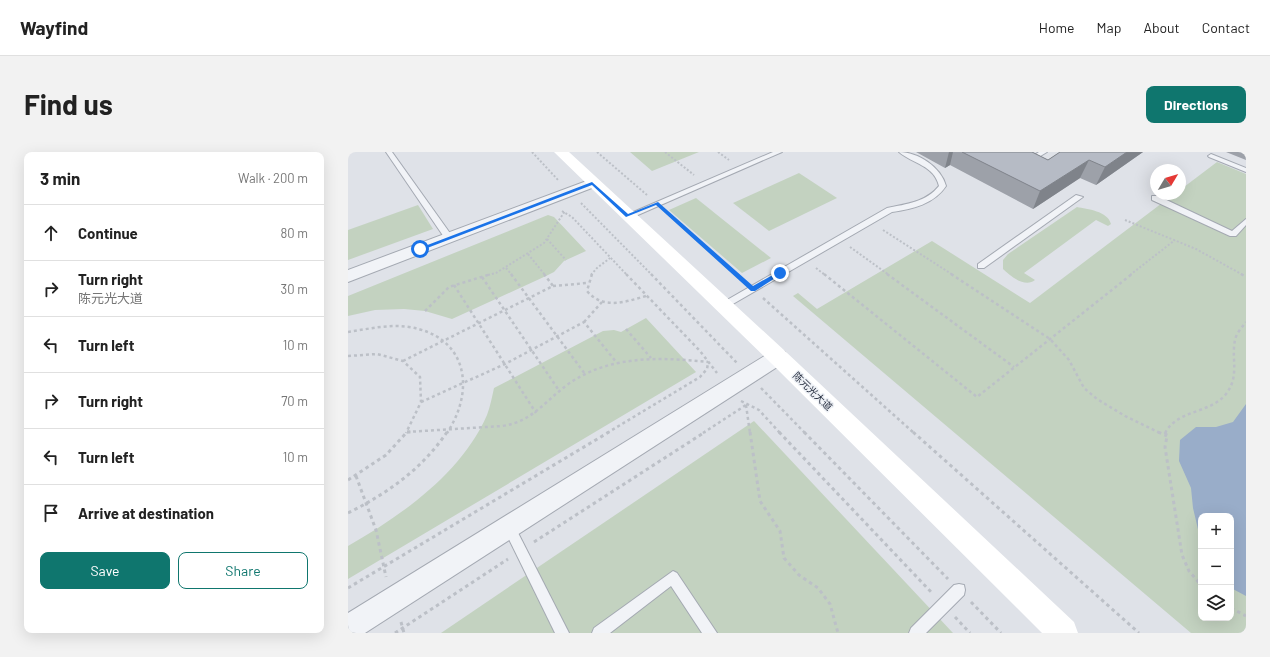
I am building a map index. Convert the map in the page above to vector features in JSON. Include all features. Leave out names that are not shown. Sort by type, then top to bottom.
[{"type":"main road","name":"陈元光大道","points":[[561,152],[592,183],[778,356],[1063,633]]},
{"type":"street","points":[[348,276],[592,183]]},
{"type":"street","points":[[348,628],[509,528],[778,356]]},
{"type":"lane","points":[[389,152],[449,238]]},
{"type":"lane","points":[[628,216],[779,152]]},
{"type":"lane","points":[[723,306],[890,210],[902,209],[934,196],[943,186],[941,177],[936,171],[902,152]]},
{"type":"lane","points":[[1027,152],[1036,156]]},
{"type":"lane","points":[[1022,165],[1044,152]]},
{"type":"lane","points":[[1211,156],[1246,170]]},
{"type":"lane","points":[[981,266],[1079,197]]},
{"type":"lane","points":[[1159,200],[1232,234],[1246,221]]},
{"type":"lane","points":[[509,528],[562,633]]},
{"type":"lane","points":[[599,633],[673,577],[710,633]]},
{"type":"lane","points":[[916,633],[958,590]]},
{"type":"path","points":[[532,152],[1001,633]]},
{"type":"path","points":[[597,152],[1139,633]]},
{"type":"path","points":[[664,152],[704,183]]},
{"type":"path","points":[[425,311],[442,293],[454,285],[482,278],[506,268],[528,254],[547,239],[565,211],[700,351],[708,362]]},
{"type":"path","points":[[1125,220],[1175,240],[1224,264],[1246,277]]},
{"type":"path","points":[[869,221],[1050,339],[1069,360],[1078,381],[1092,395],[1125,416],[1167,436]]},
{"type":"path","points":[[547,239],[566,260]]},
{"type":"path","points":[[839,239],[1014,367]]},
{"type":"path","points":[[804,259],[977,397],[1175,240]]},
{"type":"path","points":[[528,254],[554,286]]},
{"type":"path","points":[[610,258],[594,270],[587,283],[587,291],[589,295],[602,302],[620,303],[646,296]]},
{"type":"path","points":[[506,268],[585,374]]},
{"type":"path","points":[[482,278],[560,392]]},
{"type":"path","points":[[403,361],[478,322],[554,286],[587,283]]},
{"type":"path","points":[[454,285],[536,413]]},
{"type":"path","points":[[422,402],[505,364],[584,322],[602,302]]},
{"type":"path","points":[[584,322],[617,363]]},
{"type":"path","points":[[1198,582],[1189,571],[1182,555],[1165,447],[1167,436],[1164,432],[1175,420],[1190,412],[1213,406],[1224,396],[1233,381],[1235,341],[1246,322]]},
{"type":"path","points":[[348,332],[382,326],[417,329],[443,340],[460,357],[465,382],[461,404],[449,429],[429,456],[401,481],[367,504],[348,513]]},
{"type":"path","points":[[626,329],[651,358]]},
{"type":"path","points":[[348,356],[377,354],[403,361],[420,377],[422,402],[407,432],[386,455],[348,480]]},
{"type":"path","points":[[407,432],[504,426],[521,422],[536,413],[560,392],[585,374],[617,363],[651,358],[708,362]]},
{"type":"path","points":[[348,588],[700,376],[706,369],[708,362]]},
{"type":"path","points":[[395,633],[746,405]]},
{"type":"path","points":[[746,405],[759,410],[970,633]]},
{"type":"path","points":[[746,405],[760,501],[780,531],[784,558],[799,576],[818,588],[830,604],[838,633]]},
{"type":"path","points":[[356,476],[376,530],[383,567]]},
{"type":"path","points":[[1234,610],[1246,616]]},
{"type":"green space","points":[[630,152],[699,152],[652,171]]},
{"type":"green space","points":[[1217,162],[1246,174],[1246,633],[1191,633],[793,296],[798,293],[817,309],[932,241],[1030,303],[1166,200],[1186,200],[1186,185]]},
{"type":"green space","points":[[799,173],[837,198],[769,231],[733,203]]},
{"type":"green space","points":[[696,198],[771,258],[742,273],[669,210]]},
{"type":"green space","points":[[418,205],[433,229],[348,260],[348,230]]},
{"type":"green space","points":[[1077,207],[1102,213],[1111,224],[1108,226],[1096,220],[1024,273],[1035,280],[1031,282],[1022,282],[1003,269],[1003,260],[1008,254]]},
{"type":"green space","points":[[548,215],[554,217],[586,251],[564,261],[554,272],[452,319],[425,311],[404,309],[375,310],[348,316],[348,296]]},
{"type":"green space","points":[[646,318],[696,372],[348,579],[348,546],[389,521],[428,491],[446,474],[462,456],[476,436],[487,415],[494,388],[603,331],[614,330],[621,332]]},
{"type":"green space","points":[[754,421],[953,633],[441,633]]},
{"type":"water","points":[[1246,404],[1246,596],[1234,590],[1234,513],[1198,513],[1198,529],[1193,508],[1191,488],[1179,461],[1180,440],[1196,427],[1216,427],[1233,422]]},
{"type":"building","points":[[962,152],[1032,152],[1048,160],[1060,152],[1127,152],[1105,167],[1089,160],[1040,191]]},
{"type":"route","points":[[420,249],[592,183],[628,216],[656,203],[753,289],[780,273]]}]
